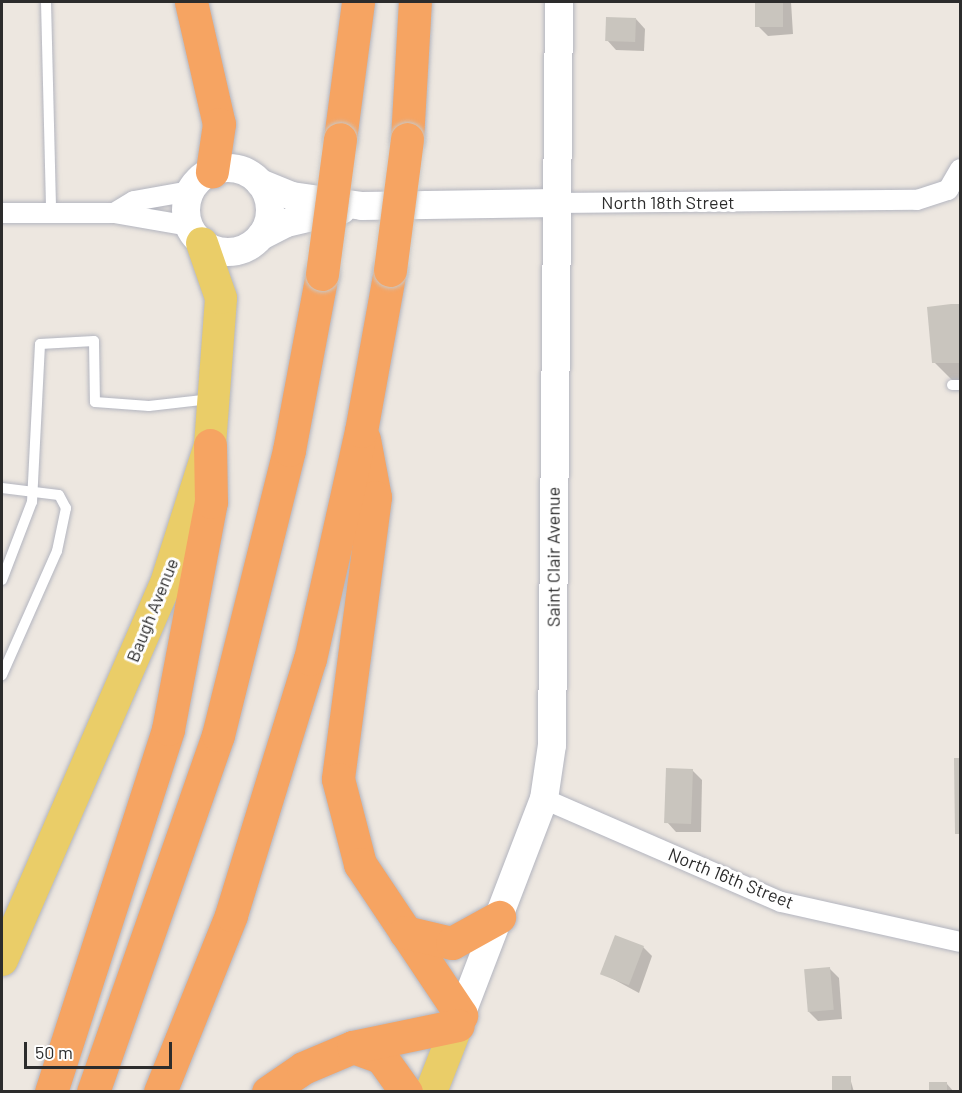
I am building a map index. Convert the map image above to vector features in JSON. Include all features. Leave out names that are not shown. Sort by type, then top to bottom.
[{"type":"highway","points":[[191,2],[219,124],[201,181]]},
{"type":"highway","points":[[93,1092],[218,735],[286,461],[321,274],[358,2]]},
{"type":"highway","points":[[160,1092],[231,915],[310,658],[361,431],[390,270],[407,139],[415,2]]},
{"type":"highway","points":[[268,1092],[303,1068],[352,1047],[460,1020],[360,864],[338,779],[375,497],[361,431]]},
{"type":"highway","points":[[51,1092],[168,729],[212,502],[210,445]]},
{"type":"highway","points":[[405,932],[452,943],[499,917]]},
{"type":"highway","points":[[352,1047],[381,1057],[406,1092]]},
{"type":"main road","name":"Saint Clair Avenue","points":[[431,1092],[544,799],[552,745],[558,2]]},
{"type":"main road","points":[[234,168],[260,183],[269,205],[261,236],[233,251],[196,234],[201,181],[234,168]]},
{"type":"main road","name":"North 18th Street","points":[[260,183],[292,196],[362,206],[556,203]]},
{"type":"main road","name":"North 18th Street","points":[[261,236],[286,223],[362,206]]},
{"type":"main road","name":"Baugh Avenue","points":[[2,960],[165,586],[210,445],[221,298],[196,234]]},
{"type":"street","name":"North 18th Street","points":[[556,203],[917,200],[948,190],[960,168]]},
{"type":"street","points":[[114,213],[134,201],[201,181]]},
{"type":"street","points":[[2,213],[114,213],[196,234]]},
{"type":"street","name":"North 16th Street","points":[[544,799],[780,902],[960,942]]},
{"type":"lane","points":[[46,2],[51,213]]},
{"type":"lane","points":[[2,580],[32,491],[43,342],[94,341],[95,402],[149,406],[213,398]]},
{"type":"lane","points":[[2,488],[58,495],[66,508],[65,526],[2,675]]},
{"type":"building","points":[[755,2],[783,2],[783,27],[755,27]]},
{"type":"building","points":[[606,17],[636,18],[635,42],[605,41]]},
{"type":"building","points":[[960,304],[960,363],[932,363],[927,307]]},
{"type":"building","points":[[954,758],[960,758],[960,834],[955,834]]},
{"type":"building","points":[[666,768],[693,769],[691,824],[664,823]]},
{"type":"building","points":[[615,935],[644,946],[629,985],[600,974]]},
{"type":"building","points":[[830,967],[834,1010],[808,1012],[804,969]]},
{"type":"building","points":[[832,1076],[851,1076],[851,1092],[832,1092]]},
{"type":"building","points":[[929,1082],[947,1082],[947,1092],[929,1092]]}]
